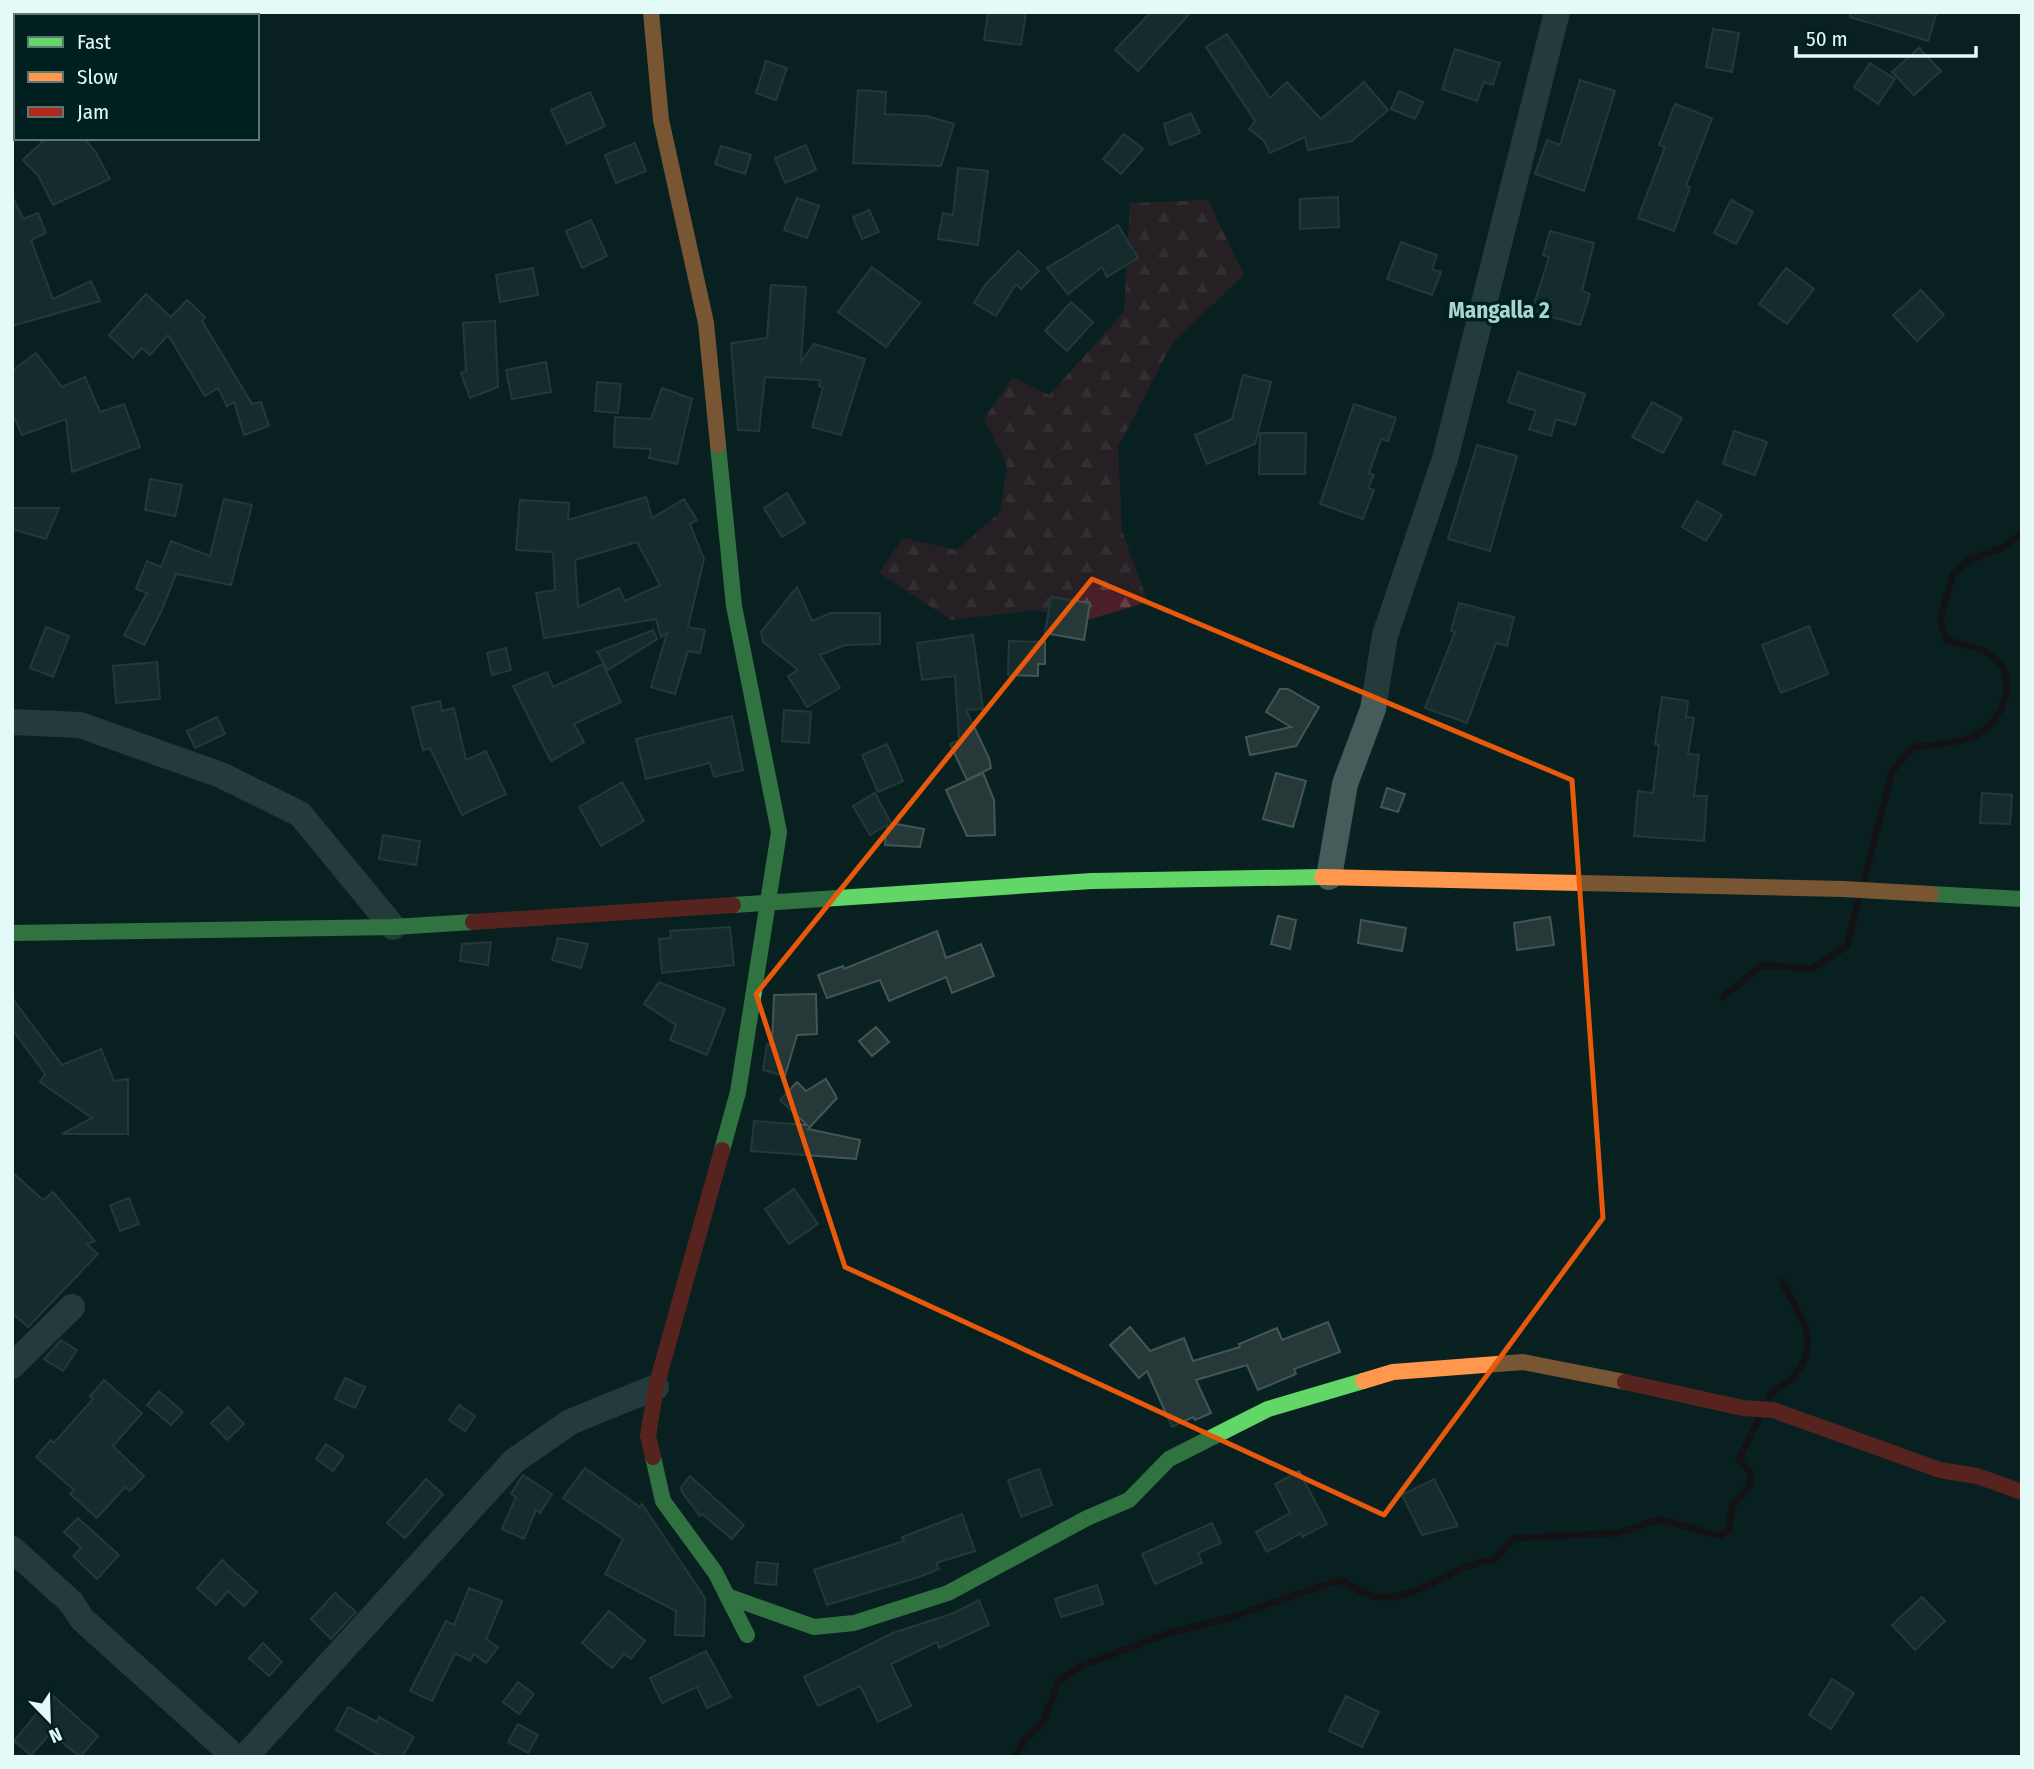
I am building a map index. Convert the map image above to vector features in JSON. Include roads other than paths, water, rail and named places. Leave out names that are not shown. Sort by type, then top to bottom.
[{"type":"main road","points":[[652,12],[661,120],[706,323],[734,606],[779,832],[738,1092],[656,1387],[648,1436],[663,1501],[715,1572],[747,1635]]},
{"type":"main road","points":[[12,933],[393,927],[1092,881],[1329,877],[1843,889],[2022,899]]},
{"type":"main road","points":[[727,1596],[814,1627],[853,1623],[948,1592],[1087,1518],[1129,1500],[1168,1459],[1255,1415],[1393,1372],[1523,1362],[1743,1408],[1773,1410],[1940,1470],[1977,1476],[2022,1492]]},
{"type":"street","points":[[1329,877],[1345,784],[1373,709],[1385,635],[1445,459],[1557,12]]},
{"type":"street","points":[[12,722],[80,725],[221,775],[300,814],[393,927]]},
{"type":"street","points":[[12,1366],[72,1307]]},
{"type":"street","points":[[245,1757],[514,1461],[570,1422],[656,1387]]},
{"type":"street","points":[[12,1549],[71,1602],[82,1619],[235,1757]]},
{"type":"waterway","points":[[1864,880],[1892,771],[1913,747],[1972,737],[1983,731],[2000,711],[2007,686],[2000,663],[1989,654],[1947,640],[1940,620],[1953,574],[1969,560],[2001,548],[2022,534]]},
{"type":"waterway","points":[[1723,997],[1762,965],[1812,969],[1847,946],[1858,902]]},
{"type":"waterway","points":[[1769,1397],[1794,1376],[1807,1351],[1806,1329],[1782,1282]]},
{"type":"waterway","points":[[1016,1757],[1025,1739],[1043,1722],[1059,1680],[1081,1666],[1172,1632],[1226,1619],[1339,1580],[1374,1596],[1405,1594],[1479,1562],[1494,1560],[1514,1538],[1619,1533],[1660,1519],[1719,1536],[1729,1530],[1732,1506],[1749,1486],[1751,1473],[1739,1460],[1758,1420]]},
{"type":"district","name":"Mangalla 2","points":[[1499,310]]}]
